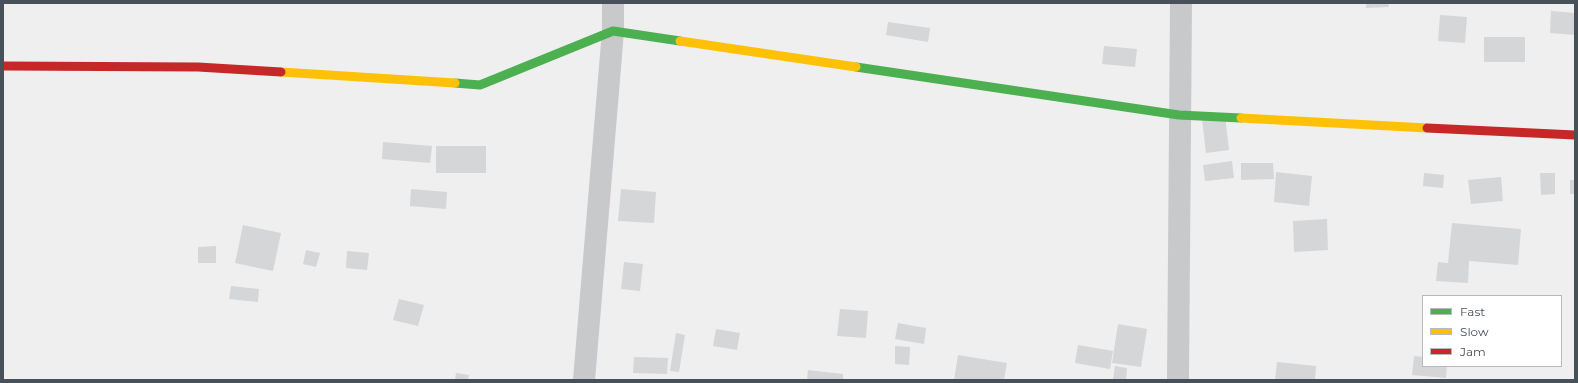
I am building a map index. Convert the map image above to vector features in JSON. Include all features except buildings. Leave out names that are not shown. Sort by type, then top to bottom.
[{"type":"street","points":[[584,380],[613,31],[613,3]]},
{"type":"street","points":[[1178,380],[1181,3]]},
{"type":"street","points":[[3,66],[198,67],[480,85],[613,31],[1179,115],[1575,135]]},
{"type":"traffic: fast","points":[[455,83],[480,85],[613,31],[680,41]]},
{"type":"traffic: fast","points":[[856,67],[1179,115],[1241,118]]},
{"type":"traffic: slow","points":[[680,41],[856,67]]},
{"type":"traffic: slow","points":[[281,72],[455,83]]},
{"type":"traffic: slow","points":[[1241,118],[1427,128]]},
{"type":"traffic: jam","points":[[3,66],[198,67],[281,72]]},
{"type":"traffic: jam","points":[[1427,128],[1575,135]]}]
